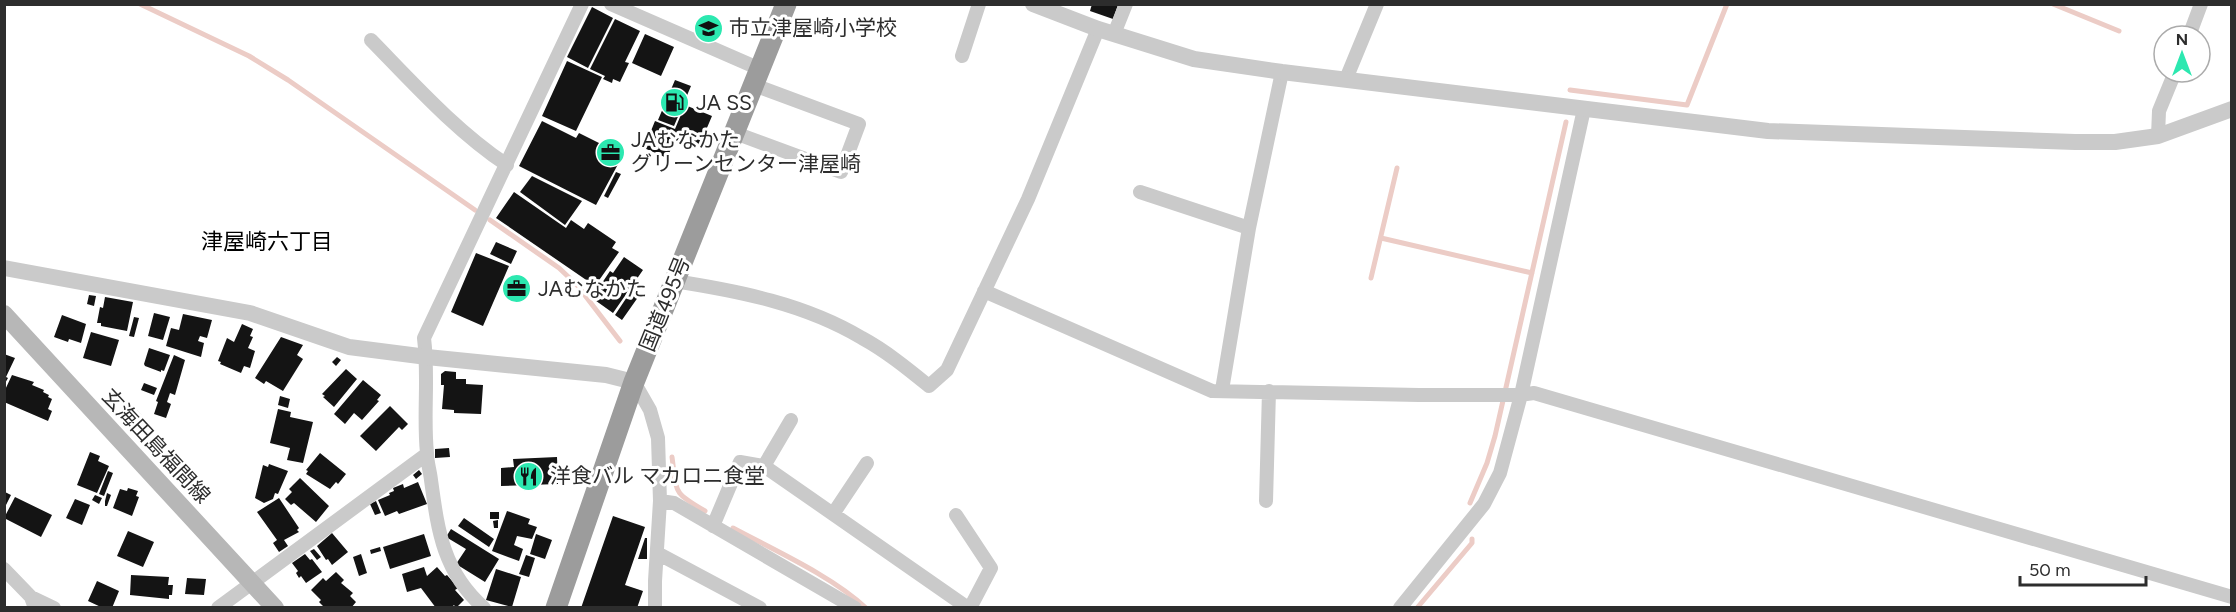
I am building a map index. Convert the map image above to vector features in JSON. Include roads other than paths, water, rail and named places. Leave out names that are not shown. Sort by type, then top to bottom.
[{"type":"highway","name":"国道495号","points":[[556,608],[634,382],[786,4]]},
{"type":"main road","name":"玄海田島福間線","points":[[4,314],[275,608]]},
{"type":"street","points":[[484,608],[458,578],[444,553],[437,525],[427,454],[427,357],[424,339],[582,4]]},
{"type":"street","points":[[611,4],[757,77],[859,124],[841,172],[735,133]]},
{"type":"street","points":[[962,56],[979,4]]},
{"type":"street","points":[[1033,4],[1098,29],[1194,59],[1282,72],[1768,131],[2115,142],[2158,136],[2232,109]]},
{"type":"street","points":[[1114,34],[1126,4]]},
{"type":"street","points":[[1346,79],[1377,4]]},
{"type":"street","points":[[2194,24],[2201,4]]},
{"type":"street","points":[[675,281],[730,289],[775,301],[820,318],[862,337],[898,361],[929,386],[947,370],[1028,199],[1098,29]]},
{"type":"street","points":[[371,40],[428,98],[487,152],[507,165]]},
{"type":"street","points":[[1222,390],[1249,228],[1282,72]]},
{"type":"street","points":[[2158,136],[2159,111],[2170,84]]},
{"type":"street","points":[[1400,608],[1484,504],[1500,473],[1521,395],[1584,109]]},
{"type":"street","points":[[1140,192],[1249,228]]},
{"type":"street","points":[[4,268],[250,313],[349,347],[606,375],[634,382],[650,410],[658,438],[660,501],[655,608]]},
{"type":"street","points":[[984,291],[1212,391],[1419,395],[1534,393],[2232,597]]},
{"type":"street","points":[[1266,501],[1269,391]]},
{"type":"street","points":[[764,466],[791,420]]},
{"type":"street","points":[[218,608],[427,454]]},
{"type":"street","points":[[713,526],[740,462],[764,466],[969,608],[991,568],[956,514]]},
{"type":"street","points":[[833,514],[867,464]]},
{"type":"street","points":[[660,501],[675,503],[855,608]]},
{"type":"street","points":[[657,553],[760,608]]},
{"type":"street","points":[[4,569],[33,602],[54,608]]},
{"type":"waterway","points":[[140,4],[249,56],[288,80],[475,210]]},
{"type":"waterway","points":[[1570,90],[1687,105],[1727,4]]},
{"type":"waterway","points":[[2053,4],[2119,31]]},
{"type":"waterway","points":[[1470,503],[1487,463],[1495,436],[1566,122]]},
{"type":"waterway","points":[[1371,278],[1397,168]]},
{"type":"waterway","points":[[490,220],[559,268],[577,285],[620,341]]},
{"type":"waterway","points":[[1381,238],[1532,273]]},
{"type":"waterway","points":[[672,457],[676,485],[681,495],[705,511]]},
{"type":"waterway","points":[[733,528],[820,574],[866,608]]},
{"type":"waterway","points":[[1417,608],[1472,543],[1472,539]]},
{"type":"place","name":"市立津屋崎小学校","points":[[708,28]]},
{"type":"place","name":"JA SS","points":[[675,103]]},
{"type":"place","name":"JAむなかた グリーンセンター津屋崎","points":[[610,152]]},
{"type":"place","name":"JAむなかた","points":[[517,289]]},
{"type":"place","name":"洋食バル マカロニ食堂","points":[[529,476]]},
{"type":"district","name":"津屋崎六丁目","points":[[267,241]]}]
